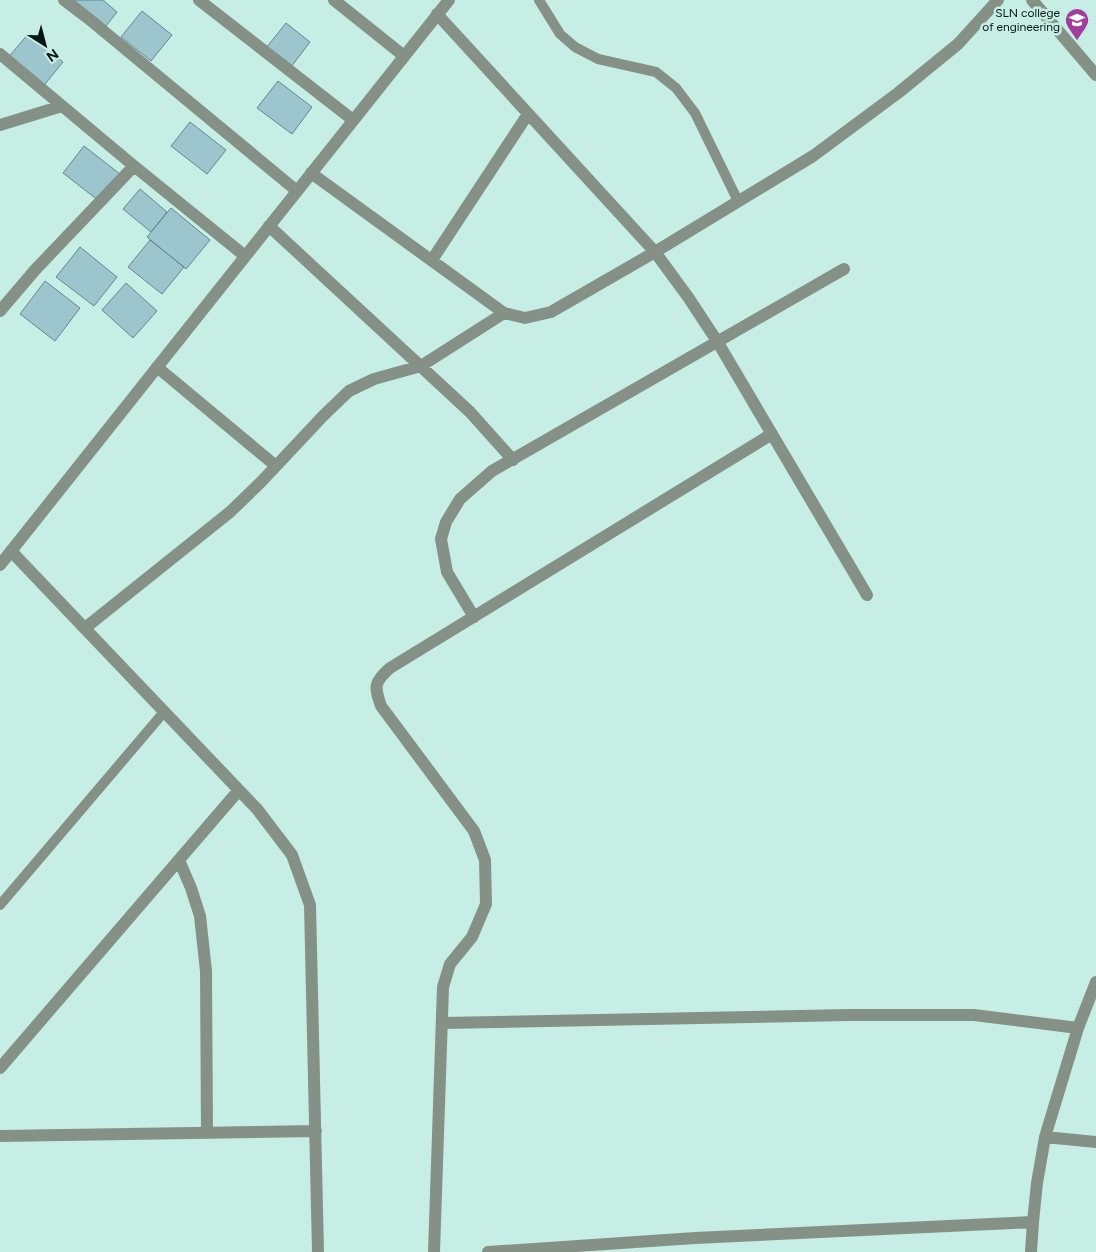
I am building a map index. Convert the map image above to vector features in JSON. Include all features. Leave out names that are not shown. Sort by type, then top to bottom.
[{"type":"street","points":[[64,0],[97,25],[297,191]]},
{"type":"street","points":[[200,0],[354,120]]},
{"type":"street","points":[[334,0],[404,56]]},
{"type":"street","points":[[0,565],[449,0]]},
{"type":"street","points":[[311,173],[504,313],[525,318],[552,312],[813,156],[898,93],[958,44],[998,0]]},
{"type":"street","points":[[1032,0],[1096,75]]},
{"type":"street","points":[[437,14],[655,252],[717,341],[867,595]]},
{"type":"street","points":[[0,54],[245,256]]},
{"type":"street","points":[[0,125],[62,106]]},
{"type":"street","points":[[432,260],[528,114]]},
{"type":"street","points":[[0,311],[35,270],[134,166]]},
{"type":"street","points":[[269,226],[470,412],[513,460]]},
{"type":"street","points":[[474,617],[446,572],[441,538],[446,522],[460,499],[492,471],[844,269]]},
{"type":"street","points":[[85,628],[230,512],[349,391],[374,379],[421,366],[504,313]]},
{"type":"street","points":[[157,367],[276,466]]},
{"type":"street","points":[[434,1252],[443,986],[450,964],[472,937],[486,904],[485,860],[474,831],[382,706],[376,693],[379,678],[390,668],[772,434]]},
{"type":"street","points":[[11,551],[257,809],[292,855],[310,906],[318,1252]]},
{"type":"street","points":[[0,1068],[239,790]]},
{"type":"street","points":[[179,860],[200,916],[206,971],[207,1132]]},
{"type":"street","points":[[1032,1252],[1032,1222],[1045,1137],[1078,1028],[1096,982]]},
{"type":"street","points":[[442,1023],[840,1015],[974,1015],[1078,1028]]},
{"type":"street","points":[[0,1136],[316,1130]]},
{"type":"street","points":[[1045,1137],[1096,1142]]},
{"type":"street","points":[[488,1252],[545,1250],[695,1238],[1032,1222]]},
{"type":"lane","points":[[540,0],[560,34],[575,48],[598,59],[656,72],[676,88],[695,113],[738,201]]},
{"type":"lane","points":[[0,905],[164,712]]},
{"type":"building","points":[[74,0],[103,0],[117,12],[106,26]]},
{"type":"building","points":[[142,11],[172,35],[151,61],[121,37]]},
{"type":"building","points":[[286,23],[310,42],[291,67],[266,48]]},
{"type":"building","points":[[29,33],[63,62],[41,89],[6,60]]},
{"type":"building","points":[[278,81],[312,107],[292,134],[257,108]]},
{"type":"building","points":[[190,122],[226,150],[207,174],[171,146]]},
{"type":"building","points":[[84,146],[120,174],[99,201],[63,173]]},
{"type":"building","points":[[140,189],[167,212],[151,232],[123,209]]},
{"type":"building","points":[[171,208],[210,240],[186,269],[147,237]]},
{"type":"building","points":[[150,240],[184,267],[162,294],[128,267]]},
{"type":"building","points":[[80,247],[117,277],[94,306],[56,277]]},
{"type":"building","points":[[45,281],[80,308],[55,341],[20,314]]},
{"type":"building","points":[[126,283],[157,311],[133,338],[102,310]]},
{"type":"place","name":"SLN college of engineering","points":[[1077,41]]}]
